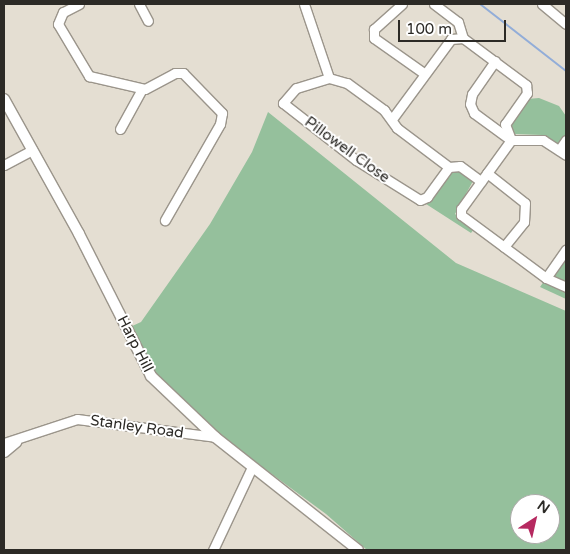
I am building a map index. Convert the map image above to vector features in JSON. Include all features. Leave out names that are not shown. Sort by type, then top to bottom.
[{"type":"street","points":[[79,4],[63,12],[58,24],[87,73],[94,79],[120,81],[142,89],[152,88],[175,73],[183,73],[219,108],[222,116],[165,220]]},
{"type":"street","points":[[139,4],[148,22]]},
{"type":"street","points":[[304,4],[329,78],[347,83],[392,119],[397,128],[449,167],[460,166],[481,181]]},
{"type":"street","points":[[402,4],[374,30],[374,38],[425,74]]},
{"type":"street","points":[[434,4],[458,22],[463,38],[527,87],[526,95],[505,124],[511,140]]},
{"type":"street","points":[[542,4],[566,24]]},
{"type":"street","points":[[392,119],[451,39],[463,38]]},
{"type":"street","points":[[495,61],[472,94],[470,104],[474,113],[511,140],[539,139],[562,153],[566,140]]},
{"type":"street","name":"Pillowell Close","points":[[329,78],[296,88],[284,102],[356,160],[420,200],[427,198],[449,167]]},
{"type":"street","points":[[120,130],[142,89]]},
{"type":"street","name":"Harp Hill","points":[[4,99],[99,272],[146,369],[214,437],[358,550]]},
{"type":"street","points":[[511,140],[461,209],[463,217],[546,278],[566,287]]},
{"type":"street","points":[[4,165],[32,150]]},
{"type":"street","points":[[487,173],[526,204],[524,222],[504,248]]},
{"type":"street","points":[[546,278],[566,249]]},
{"type":"street","name":"Stanley Road","points":[[4,443],[19,441],[50,426],[78,419],[214,437]]},
{"type":"street","points":[[4,452],[19,441]]},
{"type":"street","points":[[213,550],[252,466]]},
{"type":"green space","points":[[539,98],[559,106],[566,116],[566,135],[561,143],[555,143],[542,135],[513,134],[510,125],[527,99]]},
{"type":"green space","points":[[268,112],[456,263],[566,311],[566,550],[367,550],[326,514],[224,439],[154,374],[130,327],[141,322],[210,224],[252,152]]},
{"type":"green space","points":[[456,169],[473,181],[455,214],[474,229],[471,233],[426,204],[450,171]]},
{"type":"green space","points":[[562,255],[566,258],[566,299],[540,287]]},
{"type":"waterway","points":[[480,4],[566,71]]}]
